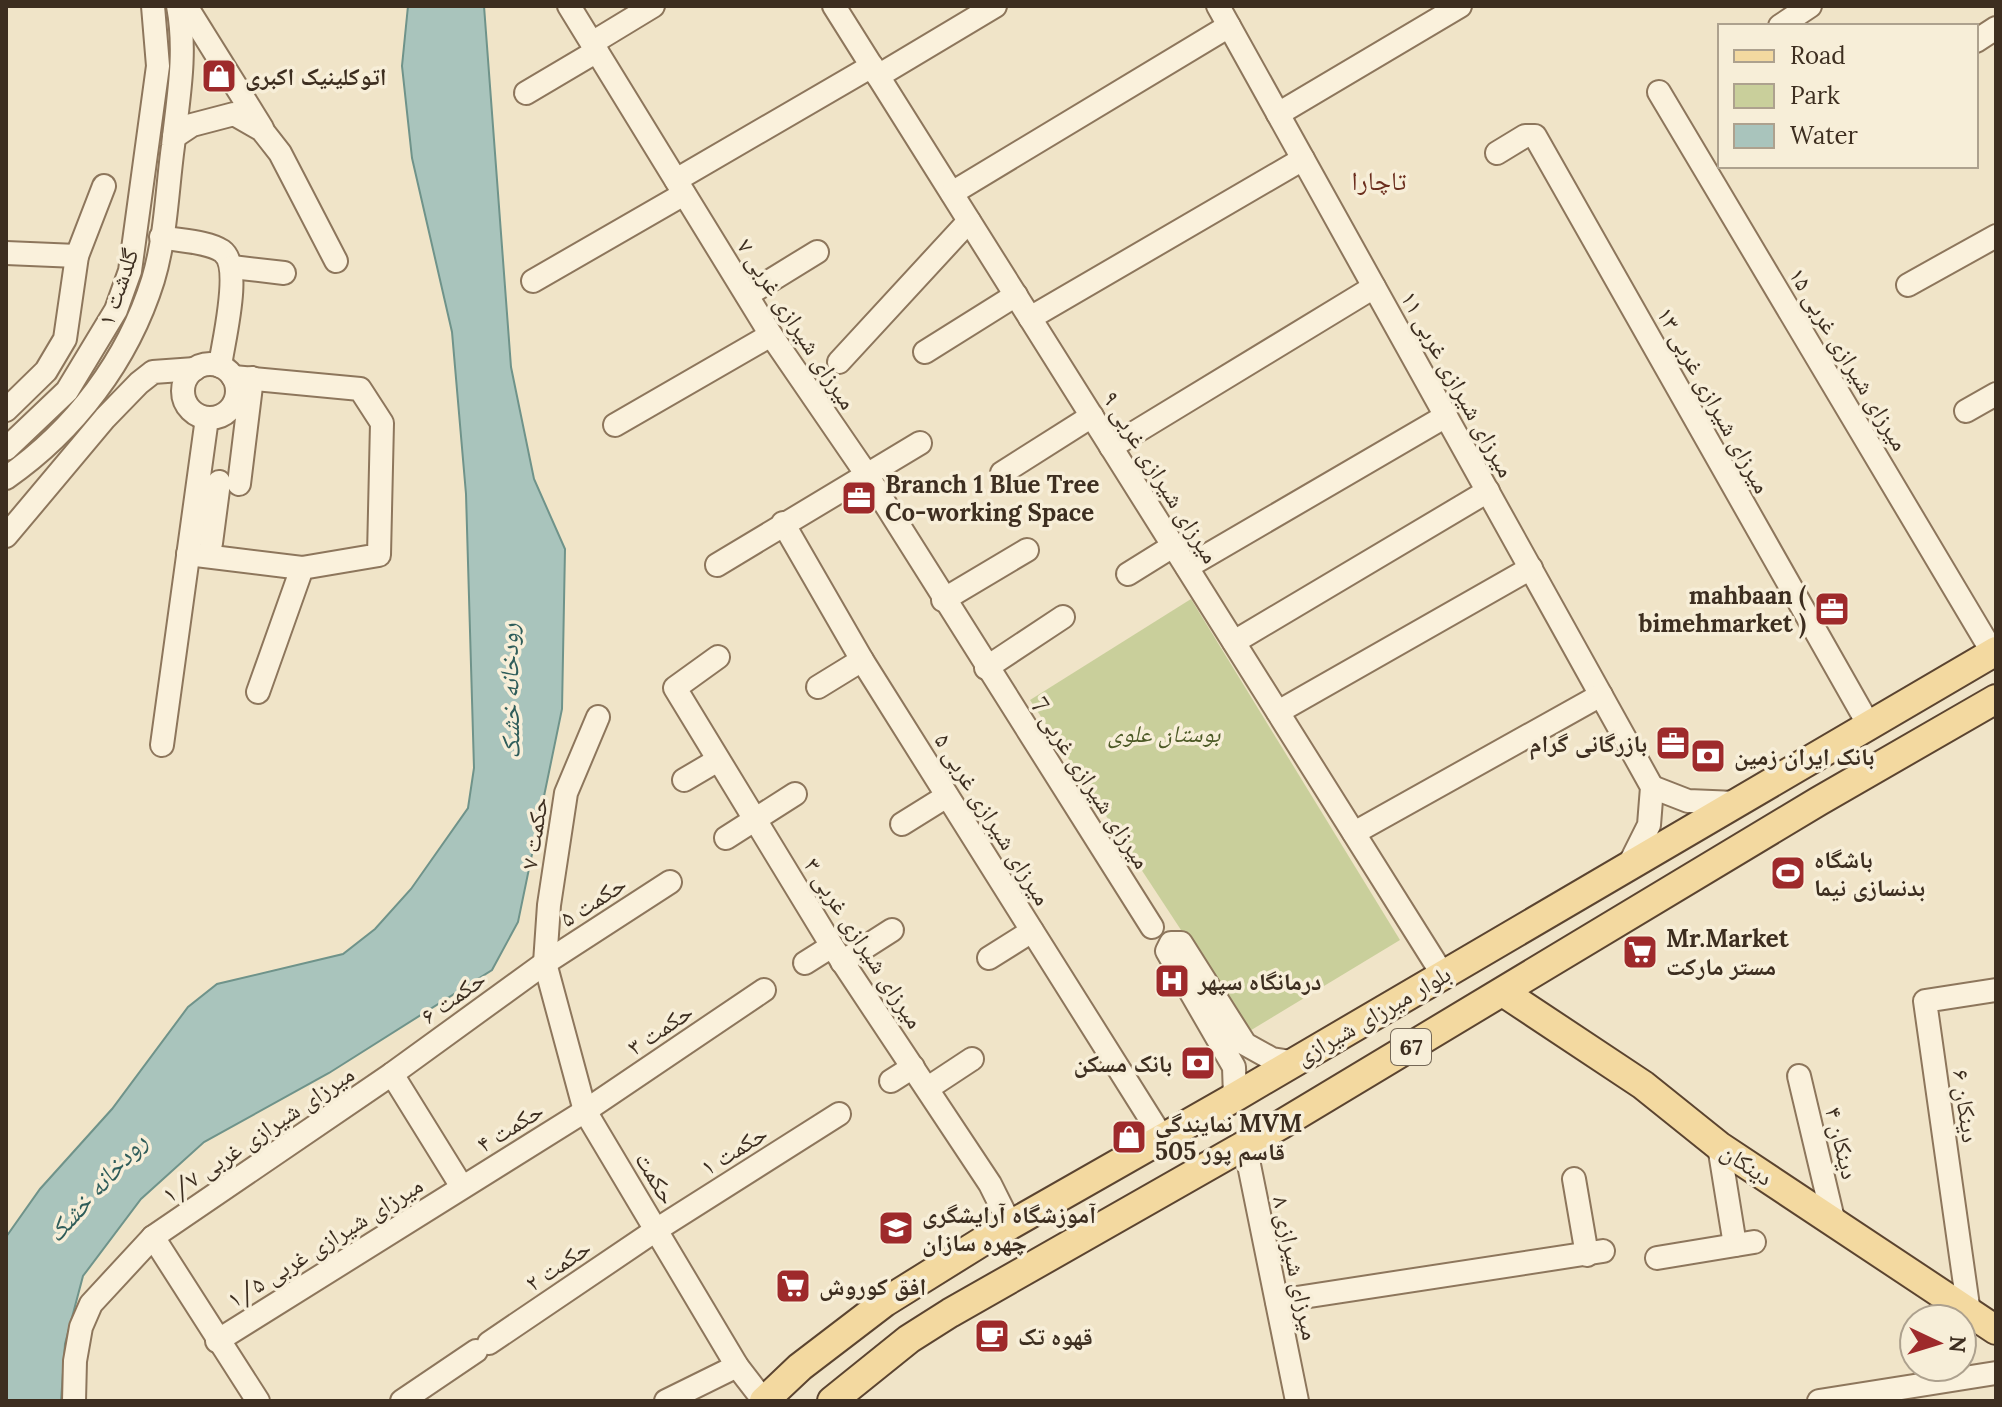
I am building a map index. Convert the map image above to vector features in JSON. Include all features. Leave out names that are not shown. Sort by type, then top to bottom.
[{"type":"main road","name":"بلوار میرزای شیرازی","points":[[764,1401],[800,1367],[885,1302],[1994,652]]},
{"type":"main road","name":"بلوار میرزای شیرازی","points":[[832,1401],[909,1339],[950,1313],[1245,1145],[1996,699]]},
{"type":"main road","name":"دینکان","points":[[1503,992],[1643,1085],[1719,1146],[1954,1303]]},
{"type":"main road","name":"دینکان","points":[[1978,1319],[1996,1330]]},
{"type":"street","name":"گلدشت ۱","points":[[6,449],[67,391],[116,310],[130,271],[138,234],[158,66],[153,6]]},
{"type":"street","name":"گلدشت ۱","points":[[6,478],[57,436],[86,406],[113,367],[138,320],[153,278],[174,137],[182,68],[178,6]]},
{"type":"street","points":[[186,6],[264,133],[280,153],[336,261]]},
{"type":"street","name":"۷ میرزای شیرازی غربی","points":[[569,6],[771,335],[867,475],[986,668]]},
{"type":"street","points":[[526,93],[653,6]]},
{"type":"street","name":"میرزای شیرازی غربی ۹","points":[[834,6],[1443,975]]},
{"type":"street","points":[[533,281],[769,126],[995,6]]},
{"type":"street","name":"میرزای شیرازی غربی ۱۱","points":[[1218,6],[1652,787]]},
{"type":"street","points":[[1278,114],[1460,6]]},
{"type":"street","points":[[1783,24],[1810,6]]},
{"type":"street","points":[[952,193],[1229,26]]},
{"type":"street","points":[[1978,40],[1996,28]]},
{"type":"street","name":"۱۵ میرزای شیرازی غربی","points":[[1659,92],[1994,652]]},
{"type":"street","points":[[174,137],[192,125],[234,114],[264,133]]},
{"type":"street","name":"۱۳ میرزای شیرازی غربی","points":[[1497,153],[1525,136],[1535,136],[1870,727]]},
{"type":"street","points":[[1030,318],[1303,159]]},
{"type":"street","points":[[6,410],[46,371],[65,339],[77,256],[104,186]]},
{"type":"street","points":[[839,362],[969,221]]},
{"type":"street","points":[[1908,285],[1996,236]]},
{"type":"street","points":[[161,237],[222,251],[232,267],[237,393],[230,409],[224,414],[207,418],[191,409],[186,402],[185,383],[195,369]]},
{"type":"street","points":[[747,295],[817,252]]},
{"type":"street","points":[[6,253],[77,256]]},
{"type":"street","points":[[232,267],[284,273]]},
{"type":"street","points":[[1111,447],[1374,287]]},
{"type":"street","points":[[925,352],[1016,295]]},
{"type":"street","points":[[615,425],[771,335]]},
{"type":"street","points":[[6,536],[105,418],[153,372],[195,369],[360,389],[382,423],[379,555],[302,568],[188,554]]},
{"type":"street","points":[[211,543],[227,483],[235,374]]},
{"type":"street","points":[[1966,411],[1996,394]]},
{"type":"street","points":[[1002,473],[1092,416]]},
{"type":"street","points":[[1187,567],[1446,416]]},
{"type":"street","points":[[162,745],[188,554],[227,483],[207,418]]},
{"type":"street","points":[[717,565],[920,443]]},
{"type":"street","points":[[1234,642],[1488,491]]},
{"type":"street","name":"۵ میرزای شیرازی غربی","points":[[783,523],[862,660],[1163,1139]]},
{"type":"street","points":[[1128,574],[1173,546]]},
{"type":"street","points":[[943,600],[1027,550]]},
{"type":"street","points":[[258,692],[302,568]]},
{"type":"street","points":[[1278,712],[1531,568]]},
{"type":"street","points":[[986,668],[1063,617]]},
{"type":"street","name":"۳ میرزای شیرازی غربی","points":[[718,657],[675,688],[837,954],[990,1184],[1011,1226]]},
{"type":"street","points":[[818,687],[862,660]]},
{"type":"street","name":"میرزای شیرازی غربی 7","points":[[986,668],[1152,927]]},
{"type":"street","points":[[1354,833],[1601,695]]},
{"type":"street","name":"۷ حکمت","points":[[545,963],[549,905],[566,793],[598,717]]},
{"type":"street","points":[[684,780],[718,760]]},
{"type":"street","points":[[1627,868],[1649,825],[1652,787],[1688,801],[1739,803]]},
{"type":"street","points":[[726,838],[795,794]]},
{"type":"street","points":[[902,824],[947,796]]},
{"type":"street","name":"۵ حکمت","points":[[545,963],[670,882]]},
{"type":"street","points":[[805,963],[837,954],[892,930]]},
{"type":"street","points":[[989,958],[1032,931]]},
{"type":"street","points":[[1235,1097],[1234,1067],[1167,951],[1171,943],[1181,943],[1245,1044],[1272,1059],[1291,1062]]},
{"type":"street","name":"۶ حکمت","points":[[392,1074],[545,963]]},
{"type":"street","name":"حکمت","points":[[545,963],[585,1111],[737,1366],[764,1401]]},
{"type":"street","name":"۳ حکمت","points":[[585,1111],[764,990]]},
{"type":"street","name":"دینکان ۶","points":[[1968,1303],[1925,1001],[1996,990]]},
{"type":"street","points":[[928,1088],[972,1059]]},
{"type":"street","points":[[891,1081],[913,1067]]},
{"type":"street","points":[[392,1074],[462,1187]]},
{"type":"street","name":"۱/۷ میرزای شیرازی غربی","points":[[74,1401],[75,1361],[81,1327],[91,1304],[153,1237],[392,1074]]},
{"type":"street","name":"دینکان ۴","points":[[1799,1076],[1834,1223]]},
{"type":"street","name":"۴ حکمت","points":[[462,1187],[585,1111]]},
{"type":"street","name":"۱ حکمت","points":[[656,1230],[839,1114]]},
{"type":"street","name":"۸ میرزای شیرازی","points":[[1245,1145],[1297,1401]]},
{"type":"street","points":[[1657,1258],[1744,1244],[1719,1146]]},
{"type":"street","points":[[1277,1301],[1595,1253],[1574,1179]]},
{"type":"street","name":"۱/۵ میرزای شیرازی غربی","points":[[217,1341],[462,1187]]},
{"type":"street","name":"۲ حکمت","points":[[402,1401],[656,1230]]},
{"type":"street","points":[[153,1237],[217,1341],[246,1397]]},
{"type":"street","points":[[666,1401],[737,1366]]},
{"type":"street","points":[[1819,1401],[1996,1373]]},
{"type":"green space","name":"بوستان علوی","points":[[1191,599],[1400,940],[1248,1032],[1030,700]]},
{"type":"water","name":"رودخانه خشک","points":[[408,6],[484,6],[511,367],[534,479],[565,549],[562,709],[518,922],[492,970],[329,1073],[204,1142],[141,1199],[83,1276],[65,1344],[61,1401],[6,1401],[6,1237],[40,1189],[112,1109],[188,1007],[217,984],[343,954],[375,929],[411,889],[468,808],[474,768],[466,494],[452,332],[412,158],[402,66]]},
{"type":"place","name":"اتوکلینیک اکبری","points":[[219,76]]},
{"type":"place","name":"Branch 1 Blue Tree Co-working Space","points":[[859,498]]},
{"type":"place","name":"mahbaan ( bimehmarket )","points":[[1832,609]]},
{"type":"place","name":"بازرگانی گرام","points":[[1673,743]]},
{"type":"place","name":"بانک ایران زمین","points":[[1708,756]]},
{"type":"place","name":"باشگاه بدنسازی نیما","points":[[1788,873]]},
{"type":"place","name":"Mr.Market مستر مارکت","points":[[1640,952]]},
{"type":"place","name":"درمانگاه سپهر","points":[[1172,981]]},
{"type":"place","name":"بانک مسکن","points":[[1198,1063]]},
{"type":"place","name":"نمایندگی MVM 505 قاسم پور","points":[[1129,1137]]},
{"type":"place","name":"آموزشگاه آرایشگری چهره سازان","points":[[896,1228]]},
{"type":"place","name":"افق کوروش","points":[[793,1286]]},
{"type":"place","name":"قهوه تک","points":[[992,1336]]},
{"type":"district","name":"تاچارا","points":[[1379,180]]}]
